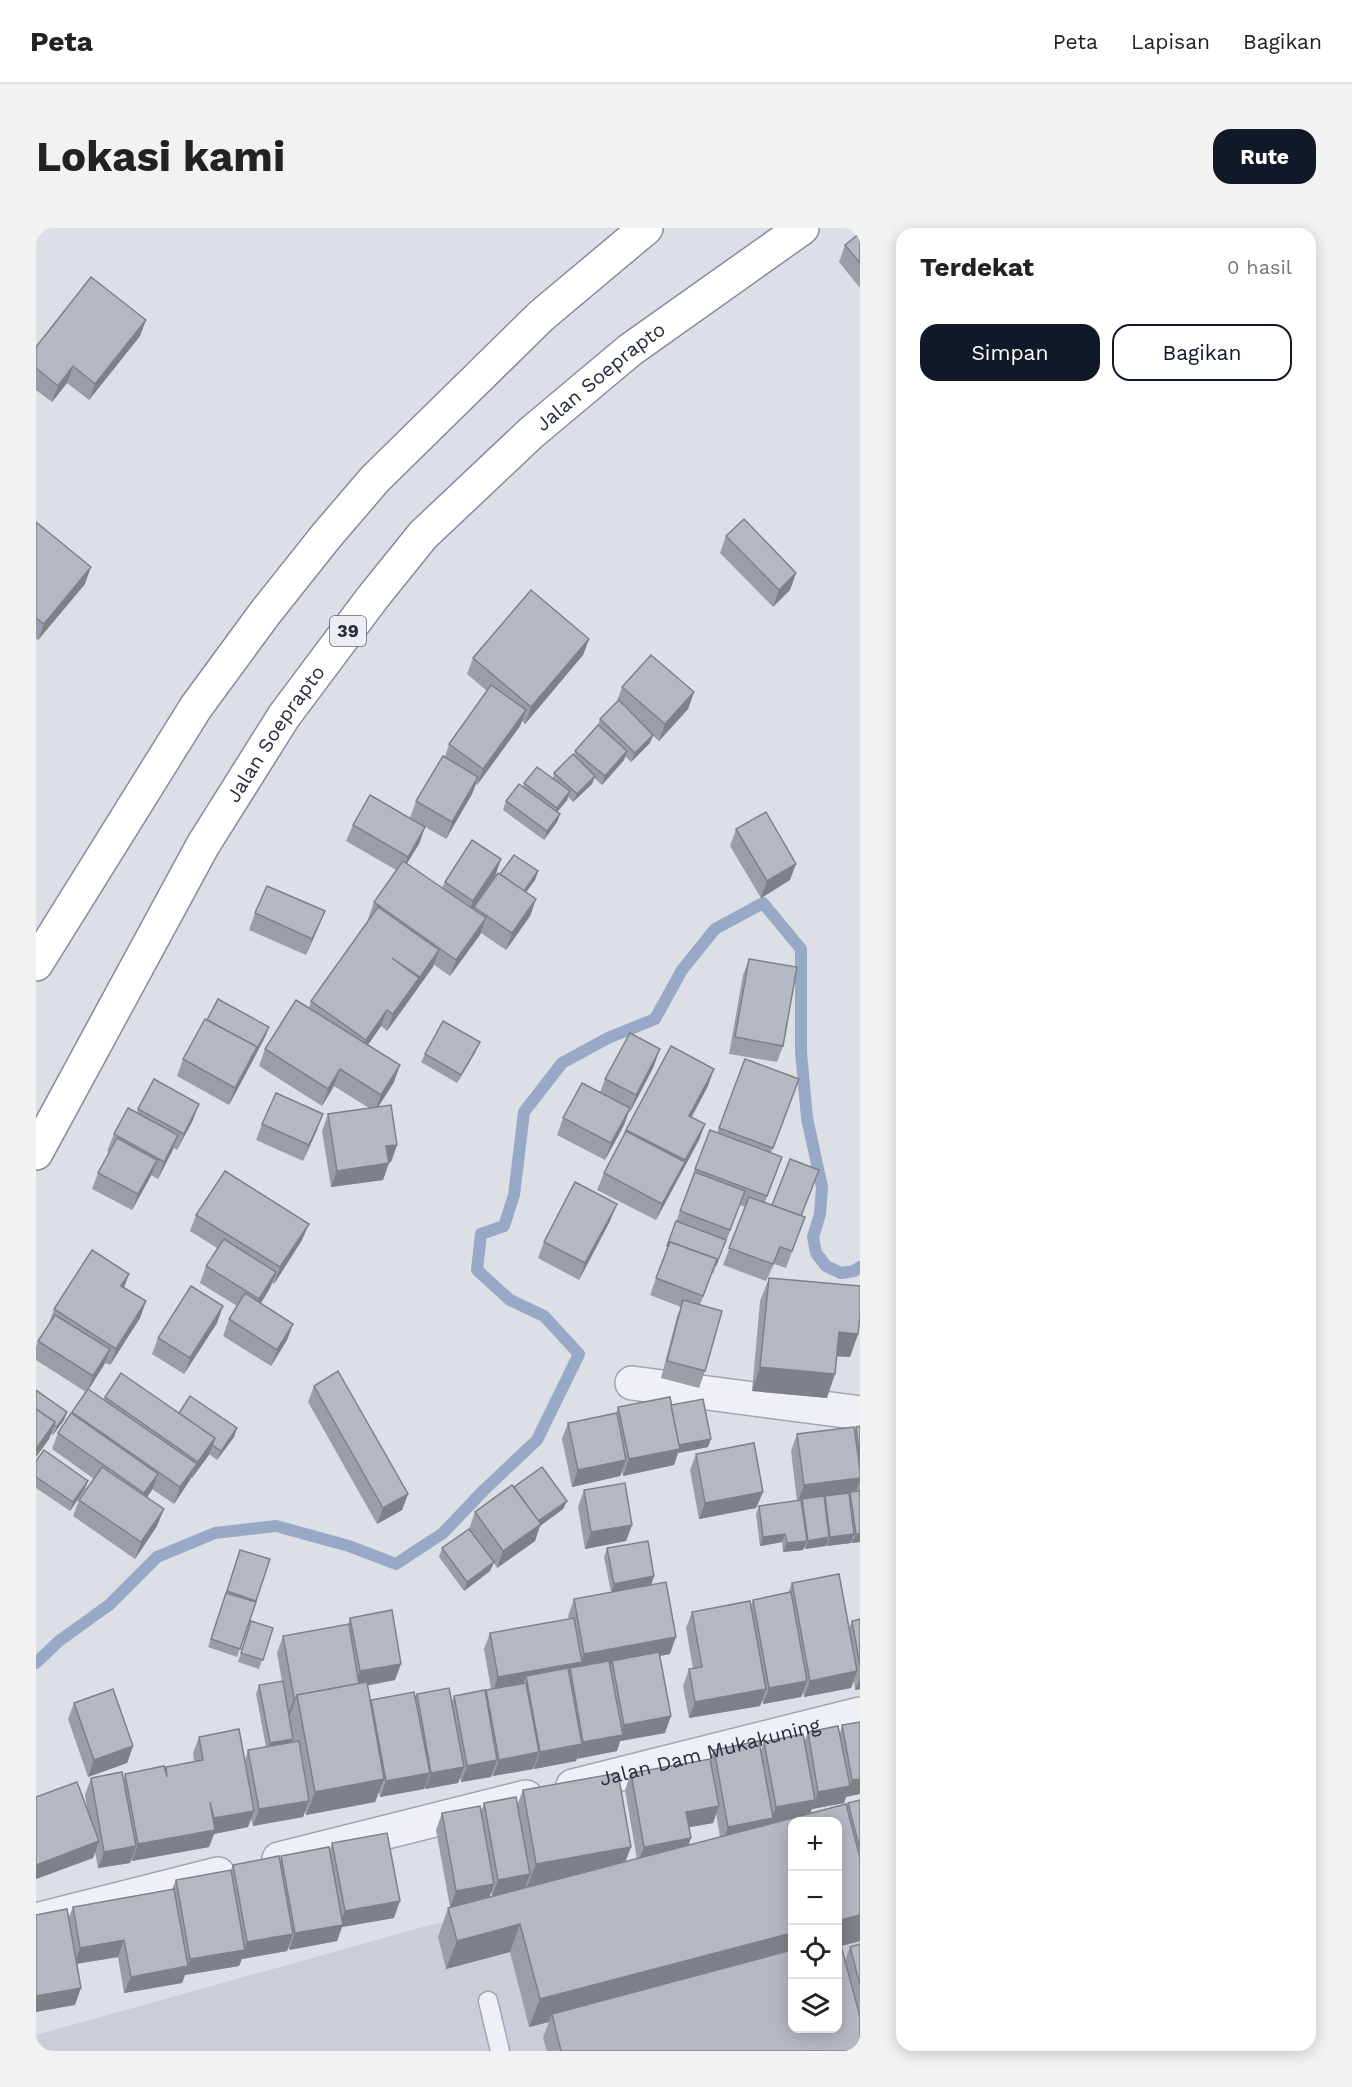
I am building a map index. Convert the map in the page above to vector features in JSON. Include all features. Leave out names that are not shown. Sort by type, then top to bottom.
[{"type":"highway","points":[[36,964],[196,707],[265,613],[327,535],[375,479],[541,316],[646,228]]},
{"type":"highway","name":"Jalan Soeprapto","points":[[36,1154],[203,845],[284,716],[373,597],[423,535],[531,433],[630,350],[802,228]]},
{"type":"street","points":[[632,1383],[860,1413]]},
{"type":"street","name":"Jalan Dam Mukakuning","points":[[36,1920],[860,1714]]},
{"type":"lane","points":[[488,2001],[500,2051]]},
{"type":"shaded area","points":[[860,1819],[860,2051],[36,2051],[36,2035],[423,1927],[788,1836],[788,2033],[842,2033],[842,1823]]},
{"type":"building","points":[[860,233],[860,263],[845,245]]},
{"type":"building","points":[[91,277],[146,320],[95,384],[73,366],[58,386],[36,368],[36,347]]},
{"type":"building","points":[[744,519],[796,573],[779,590],[726,536]]},
{"type":"building","points":[[36,522],[91,567],[44,624],[36,618]]},
{"type":"building","points":[[531,590],[589,639],[531,707],[473,658]]},
{"type":"building","points":[[651,655],[694,692],[665,724],[622,687]]},
{"type":"building","points":[[491,685],[526,710],[483,769],[449,744]]},
{"type":"building","points":[[619,700],[653,735],[635,753],[600,719]]},
{"type":"building","points":[[598,725],[627,751],[605,776],[575,751]]},
{"type":"building","points":[[573,754],[595,776],[577,794],[554,773]]},
{"type":"building","points":[[443,756],[478,777],[452,822],[416,801]]},
{"type":"building","points":[[537,767],[570,791],[557,808],[524,783]]},
{"type":"building","points":[[519,784],[560,814],[547,831],[506,801]]},
{"type":"building","points":[[370,795],[425,827],[408,857],[353,825]]},
{"type":"building","points":[[766,812],[796,864],[767,881],[736,829]]},
{"type":"building","points":[[472,840],[501,859],[473,901],[445,882]]},
{"type":"building","points":[[514,855],[538,871],[524,891],[500,874]]},
{"type":"building","points":[[403,861],[486,918],[456,960],[374,902]]},
{"type":"building","points":[[498,873],[536,899],[512,933],[474,907]]},
{"type":"building","points":[[267,886],[325,911],[312,939],[255,913]]},
{"type":"building","points":[[378,907],[439,950],[420,977],[392,958],[419,978],[393,1014],[387,1010],[366,1040],[311,1001]]},
{"type":"building","points":[[749,959],[797,967],[783,1046],[735,1037]]},
{"type":"building","points":[[218,999],[269,1027],[256,1050],[257,1047],[207,1020]]},
{"type":"building","points":[[296,1000],[400,1065],[381,1095],[340,1069],[328,1089],[265,1049]]},
{"type":"building","points":[[205,1019],[257,1047],[235,1088],[183,1059]]},
{"type":"building","points":[[443,1021],[480,1042],[461,1075],[425,1054]]},
{"type":"building","points":[[630,1033],[660,1049],[636,1095],[605,1079]]},
{"type":"building","points":[[671,1046],[714,1069],[689,1116],[705,1124],[685,1160],[626,1130]]},
{"type":"building","points":[[745,1059],[799,1079],[773,1148],[719,1128]]},
{"type":"building","points":[[154,1079],[199,1104],[184,1134],[138,1109]]},
{"type":"building","points":[[582,1083],[630,1108],[611,1143],[563,1118]]},
{"type":"building","points":[[276,1093],[323,1114],[309,1145],[262,1124]]},
{"type":"building","points":[[391,1105],[397,1145],[386,1146],[389,1163],[337,1171],[328,1114]]},
{"type":"building","points":[[128,1108],[178,1135],[164,1162],[114,1134]]},
{"type":"building","points":[[710,1130],[782,1157],[767,1196],[695,1169]]},
{"type":"building","points":[[626,1131],[685,1162],[662,1204],[604,1173]]},
{"type":"building","points":[[117,1138],[157,1160],[138,1194],[98,1173]]},
{"type":"building","points":[[790,1159],[819,1170],[801,1216],[772,1205]]},
{"type":"building","points":[[225,1171],[309,1224],[280,1267],[196,1215]]},
{"type":"building","points":[[695,1172],[745,1191],[730,1230],[680,1211]]},
{"type":"building","points":[[575,1182],[617,1204],[585,1263],[544,1242]]},
{"type":"building","points":[[749,1197],[805,1217],[792,1251],[780,1247],[773,1264],[729,1248]]},
{"type":"building","points":[[676,1221],[726,1240],[716,1265],[717,1259],[670,1242],[667,1246]]},
{"type":"building","points":[[224,1239],[276,1272],[259,1299],[206,1266]]},
{"type":"building","points":[[670,1242],[717,1259],[703,1296],[656,1278]]},
{"type":"building","points":[[92,1250],[129,1274],[121,1286],[146,1301],[116,1349],[54,1309]]},
{"type":"building","points":[[769,1278],[860,1286],[858,1334],[839,1332],[835,1374],[760,1367]]},
{"type":"building","points":[[191,1286],[223,1306],[190,1358],[158,1338]]},
{"type":"building","points":[[245,1293],[293,1324],[277,1350],[229,1319]]},
{"type":"building","points":[[683,1300],[722,1311],[705,1371],[667,1361]]},
{"type":"building","points":[[55,1315],[110,1349],[93,1376],[38,1341]]},
{"type":"building","points":[[338,1371],[408,1494],[383,1508],[314,1386]]},
{"type":"building","points":[[121,1373],[215,1438],[198,1462],[105,1397]]},
{"type":"building","points":[[88,1389],[197,1464],[180,1487],[72,1412]]},
{"type":"building","points":[[36,1390],[67,1412],[57,1427],[54,1425],[55,1422],[36,1409]]},
{"type":"building","points":[[190,1396],[237,1428],[221,1451],[212,1445],[215,1438],[179,1413]]},
{"type":"building","points":[[670,1397],[680,1449],[629,1459],[618,1407]]},
{"type":"building","points":[[703,1399],[711,1439],[679,1445],[671,1405]]},
{"type":"building","points":[[36,1409],[55,1422],[36,1449]]},
{"type":"building","points":[[71,1413],[158,1474],[144,1493],[58,1433]]},
{"type":"building","points":[[617,1413],[626,1460],[578,1470],[568,1423]]},
{"type":"building","points":[[860,1426],[860,1459],[856,1427]]},
{"type":"building","points":[[854,1427],[860,1478],[804,1485],[797,1434]]},
{"type":"building","points":[[754,1443],[763,1492],[705,1503],[696,1454]]},
{"type":"building","points":[[44,1450],[88,1481],[73,1502],[36,1477],[36,1461]]},
{"type":"building","points":[[102,1467],[164,1509],[141,1542],[79,1500]]},
{"type":"building","points":[[542,1467],[567,1501],[538,1521],[514,1487]]},
{"type":"building","points":[[625,1483],[632,1525],[591,1532],[584,1490]]},
{"type":"building","points":[[512,1485],[541,1524],[503,1551],[475,1512]]},
{"type":"building","points":[[860,1491],[860,1534],[856,1534],[850,1492]]},
{"type":"building","points":[[849,1493],[854,1534],[830,1537],[825,1496]]},
{"type":"building","points":[[824,1496],[829,1537],[808,1541],[802,1499]]},
{"type":"building","points":[[801,1500],[807,1541],[787,1543],[785,1534],[763,1537],[759,1506]]},
{"type":"building","points":[[469,1529],[494,1562],[467,1582],[442,1548]]},
{"type":"building","points":[[648,1541],[654,1576],[614,1584],[607,1548]]},
{"type":"building","points":[[240,1550],[270,1559],[256,1601],[227,1591]]},
{"type":"building","points":[[839,1574],[857,1671],[810,1681],[792,1583]]},
{"type":"building","points":[[666,1582],[676,1637],[584,1654],[574,1599]]},
{"type":"building","points":[[791,1592],[807,1681],[769,1688],[753,1600]]},
{"type":"building","points":[[226,1593],[256,1602],[240,1649],[211,1639]]},
{"type":"building","points":[[750,1601],[766,1689],[695,1702],[689,1669],[702,1667],[692,1612]]},
{"type":"building","points":[[392,1610],[401,1664],[360,1671],[350,1618]]},
{"type":"building","points":[[574,1618],[582,1662],[498,1677],[490,1633]]},
{"type":"building","points":[[860,1619],[860,1666],[852,1621]]},
{"type":"building","points":[[251,1621],[273,1628],[263,1660],[241,1653]]},
{"type":"building","points":[[349,1624],[359,1684],[297,1695],[294,1698],[283,1636]]},
{"type":"building","points":[[659,1652],[671,1716],[624,1725],[612,1661]]},
{"type":"building","points":[[609,1661],[623,1735],[583,1742],[570,1668]]},
{"type":"building","points":[[568,1668],[582,1744],[540,1752],[526,1676]]},
{"type":"building","points":[[283,1681],[293,1739],[270,1743],[259,1685]]},
{"type":"building","points":[[367,1682],[384,1779],[315,1792],[297,1695]]},
{"type":"building","points":[[526,1683],[539,1752],[499,1760],[486,1690]]},
{"type":"building","points":[[449,1688],[464,1767],[431,1773],[417,1694]]},
{"type":"building","points":[[113,1689],[133,1746],[94,1760],[74,1703]]},
{"type":"building","points":[[485,1690],[497,1760],[467,1766],[454,1696]]},
{"type":"building","points":[[414,1692],[430,1773],[386,1781],[371,1700]]},
{"type":"building","points":[[860,1722],[860,1779],[852,1780],[842,1725]]},
{"type":"building","points":[[838,1726],[850,1786],[818,1792],[808,1732]]},
{"type":"building","points":[[239,1729],[254,1811],[214,1818],[210,1802],[215,1830],[138,1844],[125,1774],[164,1766],[167,1777],[166,1767],[203,1760],[199,1737]]},
{"type":"building","points":[[803,1734],[815,1800],[776,1807],[764,1742]]},
{"type":"building","points":[[299,1741],[309,1801],[259,1809],[248,1750]]},
{"type":"building","points":[[759,1741],[773,1818],[728,1827],[714,1750]]},
{"type":"building","points":[[710,1759],[719,1806],[686,1812],[691,1838],[644,1847],[631,1773]]},
{"type":"building","points":[[122,1772],[136,1846],[104,1852],[91,1778]]},
{"type":"building","points":[[618,1773],[631,1847],[536,1864],[523,1790]]},
{"type":"building","points":[[77,1782],[99,1841],[36,1865],[36,1797]]},
{"type":"building","points":[[516,1797],[530,1874],[498,1880],[484,1803]]},
{"type":"building","points":[[860,1800],[860,1849],[848,1803]]},
{"type":"building","points":[[846,1804],[860,1858],[860,1915],[842,1920],[842,1817],[796,1817]]},
{"type":"building","points":[[480,1806],[494,1884],[456,1891],[442,1813]]},
{"type":"building","points":[[788,1819],[788,1934],[540,1999],[520,1924],[457,1941],[448,1908]]},
{"type":"building","points":[[387,1833],[400,1901],[345,1911],[332,1843]]},
{"type":"building","points":[[329,1847],[343,1925],[295,1933],[281,1856]]},
{"type":"building","points":[[279,1856],[293,1934],[247,1942],[233,1865]]},
{"type":"building","points":[[231,1870],[245,1950],[190,1959],[176,1880]]},
{"type":"building","points":[[174,1889],[188,1966],[131,1977],[124,1940],[80,1948],[73,1907]]},
{"type":"building","points":[[67,1909],[81,1988],[36,1996],[36,1915]]},
{"type":"building","points":[[860,1944],[860,1985],[850,1947]]},
{"type":"building","points":[[842,1949],[860,2017],[860,2051],[561,2051],[552,2014],[788,1951],[788,2033],[842,2033]]},
{"type":"waterway","points":[[36,1663],[59,1641],[109,1605],[157,1557],[215,1533],[276,1526],[349,1546],[396,1564],[443,1533],[537,1440],[579,1354],[544,1316],[510,1300],[477,1270],[481,1234],[504,1226],[514,1195],[524,1112],[562,1063],[608,1038],[655,1019],[682,970],[715,929],[763,903],[801,949],[801,1052],[807,1118],[822,1187],[820,1214],[813,1237],[816,1253],[826,1266],[841,1273],[854,1271],[860,1267]]}]
